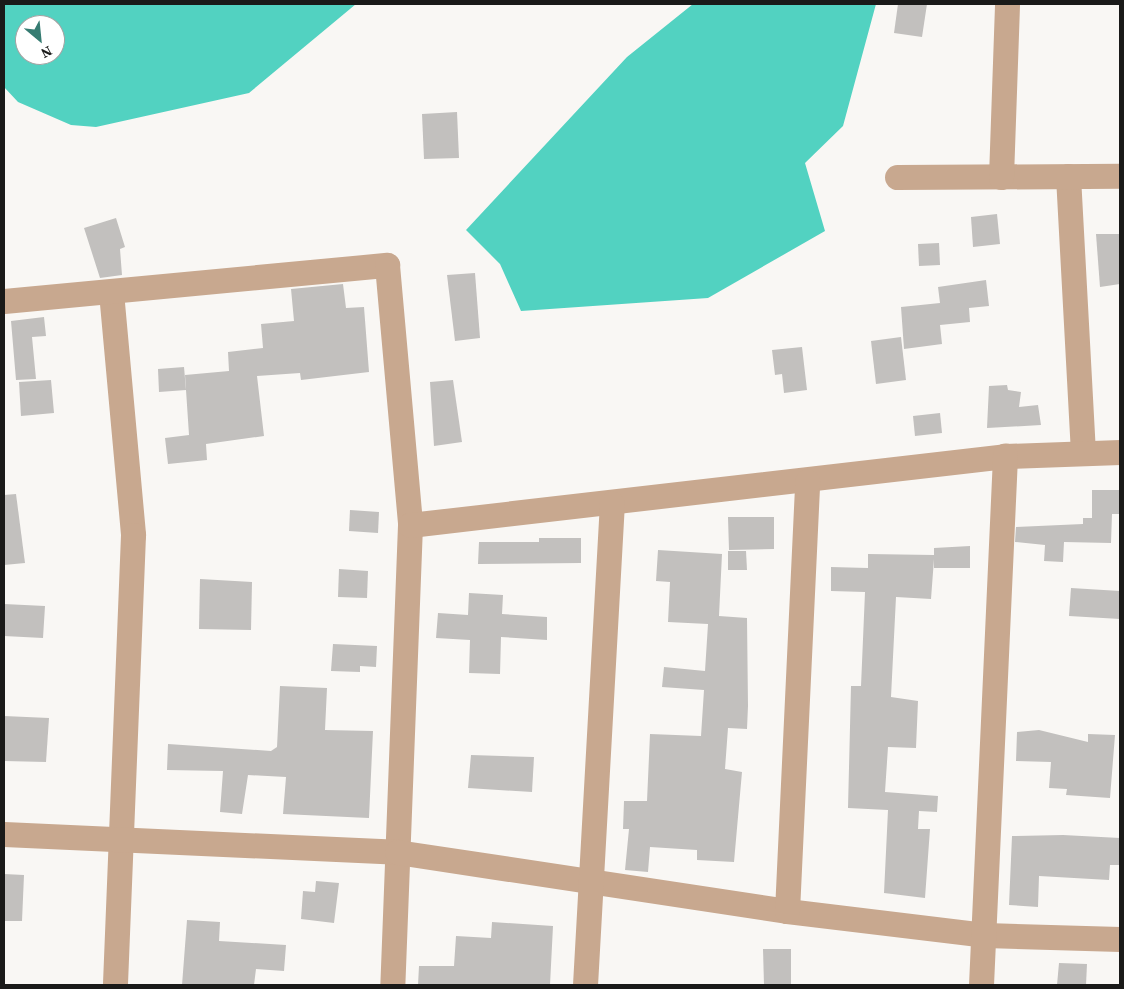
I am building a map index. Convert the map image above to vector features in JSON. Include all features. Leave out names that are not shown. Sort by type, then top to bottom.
[{"type":"street","points":[[1001,177],[1007,4]]},
{"type":"street","points":[[1068,176],[1084,452]]},
{"type":"street","points":[[897,177],[1120,176]]},
{"type":"street","points":[[4,301],[387,265],[410,525],[392,985]]},
{"type":"street","points":[[111,292],[133,534],[115,985]]},
{"type":"street","points":[[410,525],[612,504],[1005,456],[1120,452]]},
{"type":"street","points":[[982,985],[1005,456]]},
{"type":"street","points":[[787,910],[807,481]]},
{"type":"street","points":[[585,985],[589,881],[612,504]]},
{"type":"street","points":[[4,834],[397,852],[787,910],[985,935],[1120,939]]},
{"type":"water","points":[[4,4],[356,4],[249,93],[96,127],[71,125],[18,102],[4,87]]},
{"type":"water","points":[[693,4],[876,4],[843,126],[805,163],[825,231],[708,298],[521,311],[500,264],[466,230],[627,57]]},
{"type":"building","points":[[898,4],[927,4],[922,37],[894,33]]},
{"type":"building","points":[[457,112],[459,158],[424,159],[422,114]]},
{"type":"building","points":[[997,214],[1000,244],[973,247],[971,217]]},
{"type":"building","points":[[116,218],[125,247],[120,249],[122,275],[100,278],[84,228]]},
{"type":"building","points":[[1096,234],[1120,234],[1120,284],[1100,287]]},
{"type":"building","points":[[939,243],[940,265],[919,266],[918,244]]},
{"type":"building","points":[[475,273],[480,338],[455,341],[447,275]]},
{"type":"building","points":[[986,280],[989,306],[969,308],[970,322],[940,325],[942,344],[904,349],[901,307],[940,303],[938,287]]},
{"type":"building","points":[[343,284],[346,308],[364,307],[369,372],[301,380],[300,373],[257,376],[264,436],[206,444],[207,460],[168,464],[165,438],[189,435],[185,375],[229,371],[228,352],[263,348],[261,324],[294,321],[291,289]]},
{"type":"building","points":[[44,317],[46,336],[32,337],[36,379],[16,380],[11,321]]},
{"type":"building","points":[[901,337],[906,380],[876,384],[871,341]]},
{"type":"building","points":[[802,347],[807,390],[784,393],[782,374],[775,375],[772,350]]},
{"type":"building","points":[[184,367],[186,390],[159,392],[158,369]]},
{"type":"building","points":[[51,380],[54,413],[21,416],[19,382]]},
{"type":"building","points":[[453,380],[462,442],[434,446],[430,382]]},
{"type":"building","points":[[1007,385],[1008,390],[1021,392],[1019,407],[1038,405],[1041,425],[987,428],[989,386]]},
{"type":"building","points":[[940,413],[942,433],[915,436],[913,416]]},
{"type":"building","points":[[1092,490],[1120,490],[1119,514],[1112,514],[1111,543],[1064,542],[1063,562],[1044,561],[1045,545],[1015,542],[1016,527],[1083,524],[1083,518],[1092,518]]},
{"type":"building","points":[[16,494],[25,563],[4,565],[4,495]]},
{"type":"building","points":[[350,510],[379,512],[378,533],[349,531]]},
{"type":"building","points":[[728,517],[774,517],[774,549],[729,550]]},
{"type":"building","points":[[539,538],[581,538],[581,563],[478,564],[479,542],[539,542]]},
{"type":"building","points":[[970,546],[970,568],[934,568],[934,559],[931,599],[896,597],[891,697],[918,701],[916,748],[888,747],[885,792],[938,796],[937,812],[919,811],[918,829],[930,829],[925,898],[884,893],[888,810],[848,808],[851,686],[861,686],[865,592],[831,591],[831,567],[868,568],[868,554],[934,555],[934,548]]},
{"type":"building","points":[[658,550],[722,554],[719,616],[747,618],[748,706],[747,729],[728,728],[725,769],[742,772],[734,862],[697,860],[697,850],[650,847],[648,872],[625,870],[629,829],[623,829],[624,801],[647,801],[650,734],[701,736],[704,690],[662,687],[664,667],[705,671],[708,624],[668,622],[670,582],[656,581]]},
{"type":"building","points":[[728,551],[746,551],[747,570],[728,570]]},
{"type":"building","points":[[339,569],[368,571],[367,598],[338,597]]},
{"type":"building","points":[[200,579],[252,582],[251,630],[199,629]]},
{"type":"building","points":[[1071,588],[1120,591],[1120,619],[1069,616]]},
{"type":"building","points":[[469,593],[503,595],[502,614],[547,617],[547,640],[501,637],[500,674],[469,673],[470,640],[436,638],[438,613],[468,615]]},
{"type":"building","points":[[4,604],[45,606],[43,638],[4,636]]},
{"type":"building","points":[[333,644],[377,646],[376,667],[360,666],[360,672],[331,671]]},
{"type":"building","points":[[280,686],[327,688],[325,730],[373,731],[369,818],[283,814],[286,777],[248,775],[242,814],[220,812],[223,771],[167,770],[168,744],[271,751],[277,747]]},
{"type":"building","points":[[4,716],[49,718],[46,762],[4,761]]},
{"type":"building","points":[[1039,730],[1088,742],[1088,734],[1115,735],[1110,798],[1066,795],[1067,789],[1049,788],[1051,762],[1016,761],[1017,732]]},
{"type":"building","points":[[471,755],[534,757],[532,792],[468,788]]},
{"type":"building","points":[[1063,835],[1120,838],[1120,865],[1110,865],[1109,880],[1039,876],[1038,907],[1009,905],[1012,836]]},
{"type":"building","points":[[4,874],[24,875],[22,921],[4,921]]},
{"type":"building","points":[[316,881],[339,883],[334,923],[301,919],[303,891],[315,892]]},
{"type":"building","points":[[187,920],[220,922],[219,941],[286,945],[284,971],[256,969],[254,985],[182,985]]},
{"type":"building","points":[[492,922],[553,926],[550,985],[418,985],[419,966],[454,966],[456,936],[491,938]]},
{"type":"building","points":[[763,949],[791,949],[791,985],[764,985]]},
{"type":"building","points":[[1059,963],[1087,964],[1086,985],[1057,985]]}]
